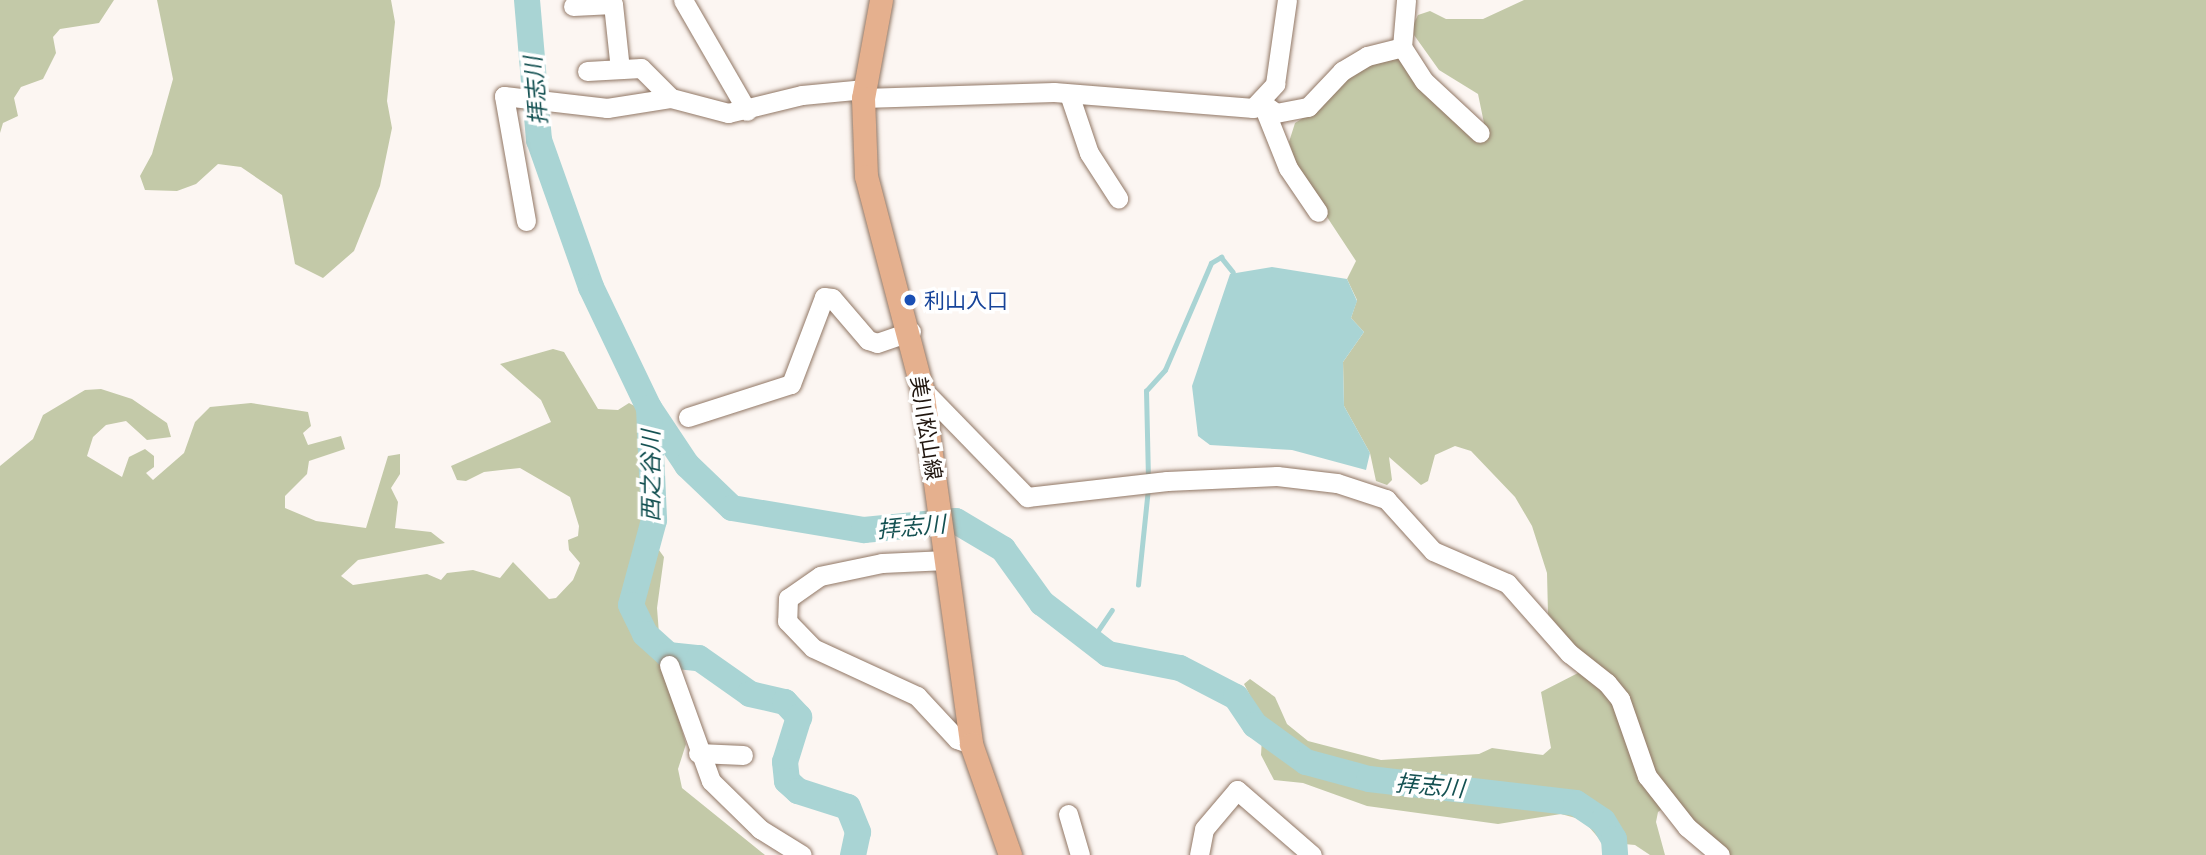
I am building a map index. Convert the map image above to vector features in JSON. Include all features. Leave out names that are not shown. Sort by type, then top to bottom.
[{"type":"main road","name":"美川松山線","points":[[881,0],[864,94],[871,201],[911,331],[922,389],[971,744],[1010,855]]},
{"type":"street","points":[[683,0],[747,111]]},
{"type":"street","points":[[526,221],[501,102],[512,94],[607,108],[671,98],[714,112],[747,111],[802,95],[864,94],[1069,94],[1240,109],[1262,103],[1275,84],[1287,0]]},
{"type":"street","points":[[1406,0],[1402,47],[1424,81],[1480,133]]},
{"type":"street","points":[[581,4],[613,4],[620,69]]},
{"type":"street","points":[[1262,103],[1276,113],[1308,107],[1342,71],[1367,56],[1402,47]]},
{"type":"street","points":[[586,71],[641,68],[671,98]]},
{"type":"street","points":[[1069,94],[1089,153],[1118,198]]},
{"type":"street","points":[[1262,103],[1288,168],[1318,212]]},
{"type":"street","points":[[688,417],[791,384],[824,297],[832,298],[868,340],[877,343],[911,331]]},
{"type":"street","points":[[922,389],[1027,497],[1167,481],[1277,475],[1337,483],[1386,499],[1433,551],[1507,583],[1569,653],[1607,684],[1620,699],[1647,776],[1687,827],[1720,855]]},
{"type":"street","points":[[944,550],[813,578],[788,598],[787,621],[813,648],[917,696],[957,739],[971,744]]},
{"type":"street","points":[[669,665],[698,753],[711,781],[760,829],[802,855]]},
{"type":"street","points":[[698,753],[743,755]]},
{"type":"street","points":[[1199,855],[1204,829],[1237,790],[1312,855]]},
{"type":"street","points":[[1068,814],[1080,855]]},
{"type":"green space","points":[[0,0],[114,0],[99,23],[60,29],[53,37],[56,53],[43,79],[21,87],[14,98],[18,116],[3,123],[0,133]]},
{"type":"green space","points":[[157,0],[391,0],[395,22],[387,101],[392,128],[380,186],[354,251],[323,278],[295,264],[282,195],[241,167],[218,164],[196,184],[177,191],[145,190],[140,176],[152,154],[173,79]]},
{"type":"green space","points":[[1524,0],[2206,0],[2206,855],[1727,855],[1672,802],[1658,812],[1656,822],[1665,855],[1650,855],[1635,845],[1602,842],[1583,820],[1561,814],[1498,824],[1367,806],[1303,783],[1274,780],[1261,755],[1263,721],[1244,684],[1250,679],[1275,697],[1287,724],[1308,741],[1381,760],[1479,754],[1492,748],[1543,755],[1551,748],[1541,692],[1578,673],[1583,656],[1548,614],[1547,573],[1532,526],[1515,497],[1471,451],[1455,446],[1435,455],[1428,481],[1421,485],[1389,457],[1392,480],[1387,485],[1376,481],[1370,453],[1344,406],[1343,362],[1364,332],[1351,318],[1357,300],[1347,279],[1356,261],[1300,176],[1289,142],[1295,123],[1314,111],[1328,91],[1362,66],[1397,57],[1471,138],[1479,139],[1485,128],[1478,94],[1439,70],[1414,35],[1413,25],[1418,15],[1430,11],[1446,19],[1483,19]]},
{"type":"green space","points":[[553,349],[564,352],[598,409],[618,410],[629,403],[642,410],[648,535],[664,557],[657,608],[661,659],[686,744],[678,769],[682,788],[765,855],[0,855],[0,466],[33,439],[43,415],[85,390],[101,389],[132,399],[167,423],[171,437],[147,440],[126,421],[106,425],[93,437],[87,456],[122,477],[129,457],[145,449],[154,456],[154,467],[146,473],[153,480],[184,453],[195,422],[210,407],[251,403],[308,412],[311,426],[303,433],[308,445],[341,436],[345,449],[309,461],[307,474],[285,496],[285,508],[316,521],[366,528],[388,456],[400,454],[400,474],[391,488],[398,502],[395,528],[431,532],[445,543],[358,560],[341,576],[353,585],[427,574],[441,580],[447,573],[473,570],[500,578],[513,562],[549,599],[556,598],[573,580],[580,563],[569,550],[568,540],[578,536],[579,526],[570,497],[520,468],[484,472],[466,481],[457,480],[451,466],[551,422],[541,400],[500,364]]},
{"type":"water","points":[[1272,267],[1347,279],[1357,301],[1351,318],[1364,332],[1343,362],[1344,406],[1370,453],[1366,470],[1292,450],[1210,445],[1198,436],[1192,386],[1230,274]]},
{"type":"waterway","name":"拝志川","points":[[527,0],[539,140],[591,287],[649,408],[687,465],[732,508],[864,530],[956,521],[1003,549],[1042,603],[1108,654],[1180,668],[1236,697],[1255,725],[1306,762],[1369,779],[1576,803],[1603,821],[1614,839],[1615,855]]},
{"type":"waterway","points":[[1148,479],[1146,391],[1165,370],[1211,263],[1221,257],[1233,272]]},
{"type":"waterway","name":"西之谷川","points":[[649,408],[654,520],[631,605],[645,634],[668,655],[699,658],[750,694],[785,702],[799,717],[785,762],[787,781],[798,791],[848,807],[858,832],[853,855]]},
{"type":"waterway","points":[[1138,585],[1148,488]]},
{"type":"waterway","points":[[1091,641],[1112,610]]},
{"type":"place","name":"利山入口","points":[[910,300]]}]
